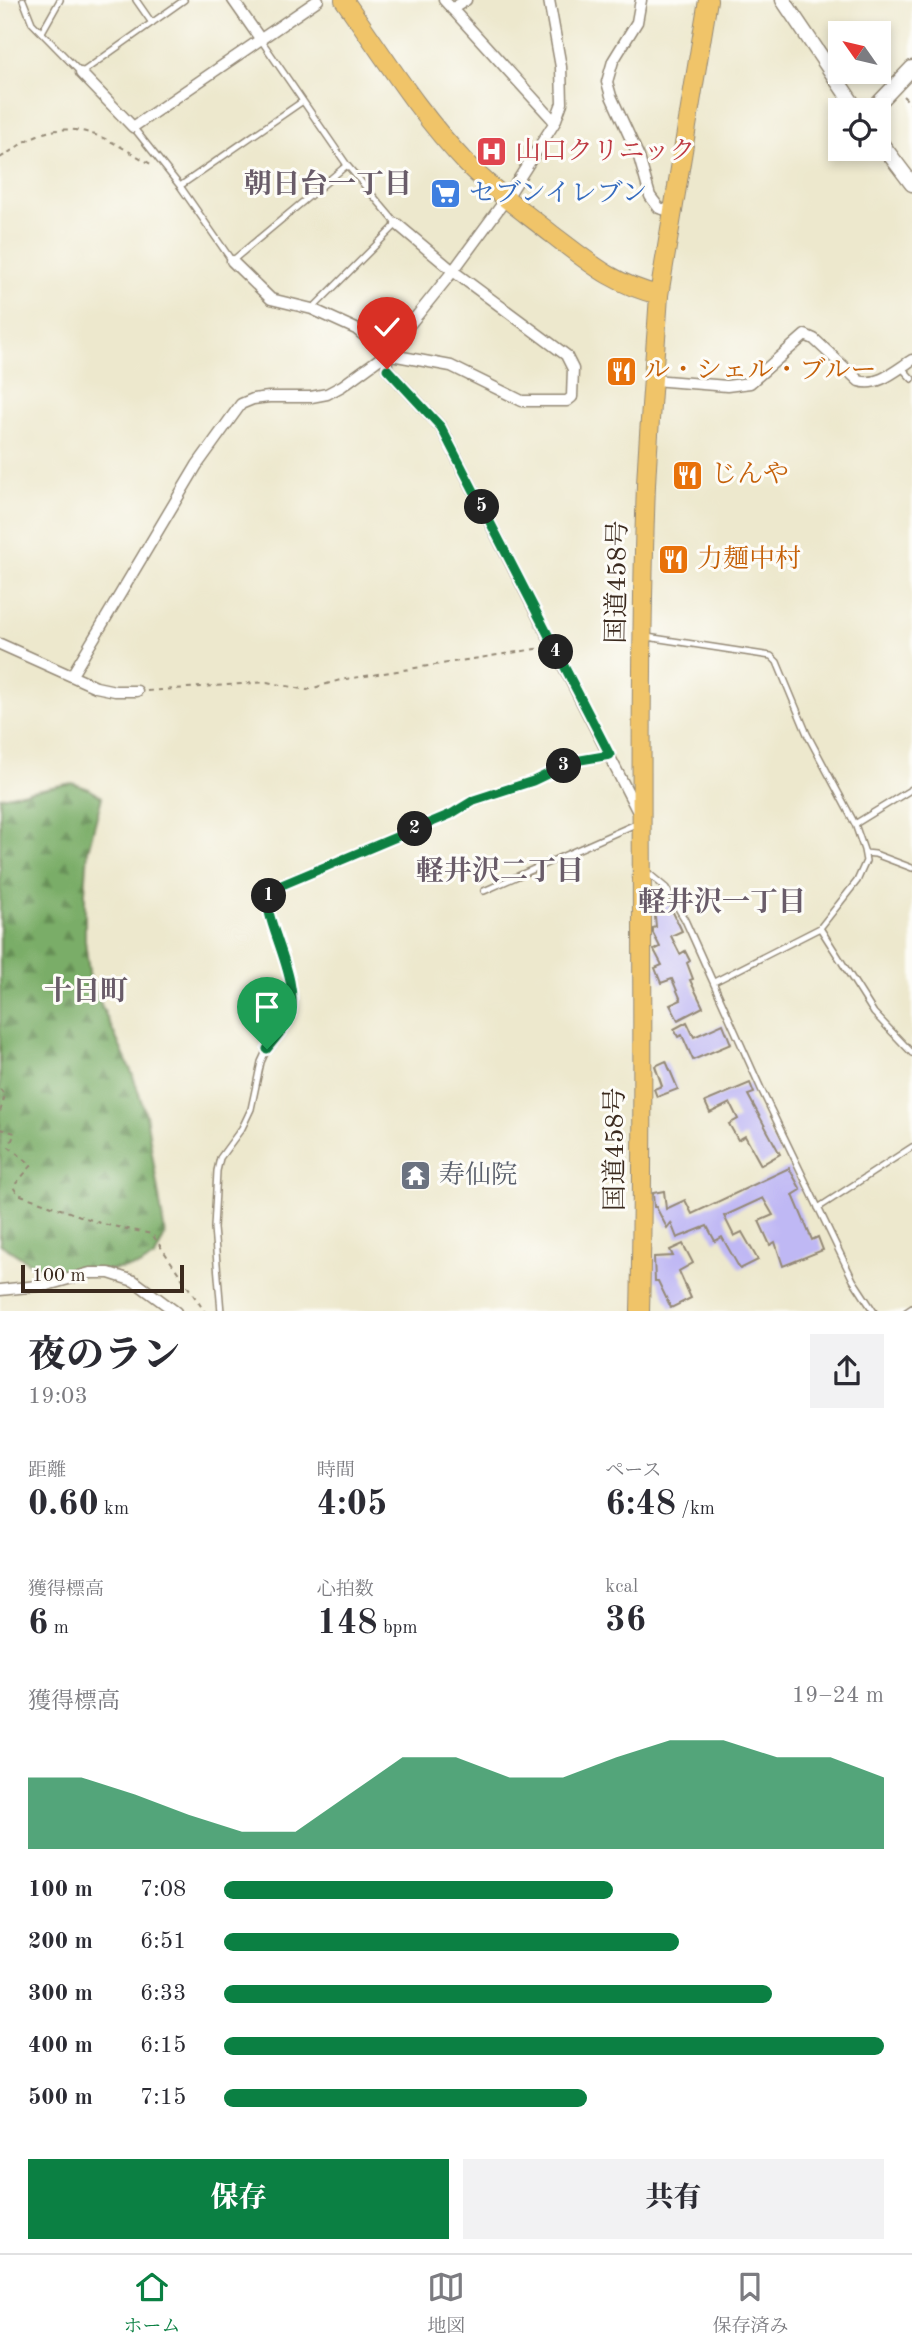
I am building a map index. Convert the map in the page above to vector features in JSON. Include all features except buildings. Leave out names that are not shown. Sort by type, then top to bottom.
[{"type":"main road","points":[[344,0],[429,122],[467,164],[506,199],[612,279],[634,289],[659,295]]},
{"type":"main road","name":"国道458号","points":[[640,1311],[643,1171],[641,820],[646,483],[659,295],[708,0]]},
{"type":"street","points":[[233,0],[261,40]]},
{"type":"street","points":[[81,74],[133,127],[318,0]]},
{"type":"street","points":[[444,0],[555,122]]},
{"type":"street","points":[[452,9],[466,0]]},
{"type":"street","points":[[72,676],[197,465],[241,404],[269,397],[311,397],[327,394],[386,354],[453,271],[506,199],[555,122],[562,103],[561,67],[550,0]]},
{"type":"street","points":[[641,0],[637,22],[613,61],[607,82],[639,157],[650,196],[659,208],[673,212]]},
{"type":"street","points":[[783,0],[850,98]]},
{"type":"street","points":[[883,98],[912,68]]},
{"type":"street","points":[[891,156],[912,184]]},
{"type":"street","points":[[232,261],[271,299],[312,309],[356,329],[386,354],[451,366],[522,401],[567,401],[572,397],[573,369],[566,355],[453,271],[397,224]]},
{"type":"street","points":[[653,380],[727,386],[750,383],[805,335],[814,339],[859,381],[877,382],[912,360]]},
{"type":"street","points":[[386,354],[387,369],[441,427],[641,820]]},
{"type":"street","points":[[0,644],[96,687],[137,691]]},
{"type":"street","points":[[0,1290],[47,1285],[90,1273],[109,1273],[134,1280],[176,1311]]},
{"type":"lane","points":[[23,0],[32,23],[81,74],[184,0]]},
{"type":"lane","points":[[43,32],[60,0]]},
{"type":"lane","points":[[136,0],[152,23]]},
{"type":"lane","points":[[261,40],[346,165],[397,224],[312,309]]},
{"type":"lane","points":[[180,186],[303,101]]},
{"type":"lane","points":[[133,127],[180,186],[232,261],[346,165]]},
{"type":"lane","points":[[901,367],[912,379]]},
{"type":"lane","points":[[643,636],[771,656],[777,662],[807,734],[855,824],[866,861],[857,881],[820,928],[714,982]]},
{"type":"lane","points":[[221,1311],[214,1228],[220,1158],[242,1128],[251,1109],[261,1062],[289,1019],[291,1011],[282,947],[269,912],[270,890],[451,814],[474,800],[533,781],[575,761],[610,755]]},
{"type":"lane","points":[[855,824],[912,789]]},
{"type":"lane","points":[[484,891],[641,820]]},
{"type":"lane","points":[[864,853],[875,854],[912,868]]},
{"type":"lane","points":[[641,867],[666,888],[685,920],[818,1208],[853,1280],[874,1311]]},
{"type":"lane","points":[[820,928],[874,1013],[912,1053]]},
{"type":"lane","points":[[818,1208],[912,1147]]},
{"type":"lane","points":[[906,1311],[912,1308]]},
{"type":"path","points":[[0,159],[38,135],[81,129],[107,139],[155,166]]},
{"type":"path","points":[[137,691],[267,682],[307,690],[340,680],[553,646]]},
{"type":"path","points":[[0,1089],[5,1096],[0,1112]]},
{"type":"path","points":[[0,1129],[15,1133],[9,1147],[32,1166],[12,1187],[18,1194],[103,1224],[152,1234],[205,1311]]},
{"type":"green space","points":[[72,783],[102,797],[88,850],[85,892],[85,940],[90,980],[132,1073],[146,1115],[165,1235],[155,1257],[139,1266],[82,1274],[33,1265],[0,1244],[0,797]]},
{"type":"place","name":"山口クリニック","points":[[492,152]]},
{"type":"place","name":"セブンイレブン","points":[[446,194]]},
{"type":"place","name":"ル・シェル・ブルー","points":[[621,371]]},
{"type":"place","name":"じんや","points":[[688,475]]},
{"type":"place","name":"力麺中村","points":[[674,560]]},
{"type":"place","name":"寿仙院","points":[[416,1176]]},
{"type":"district","name":"朝日台一丁目","points":[[328,186]]},
{"type":"district","name":"軽井沢二丁目","points":[[500,873]]},
{"type":"district","name":"軽井沢一丁目","points":[[722,904]]},
{"type":"district","name":"十日町","points":[[86,993]]},
{"type":"route","points":[[267,1049],[289,1019],[291,1011],[282,947],[269,912],[270,890],[451,814],[474,800],[533,781],[575,761],[610,755],[441,427],[387,369]]}]
